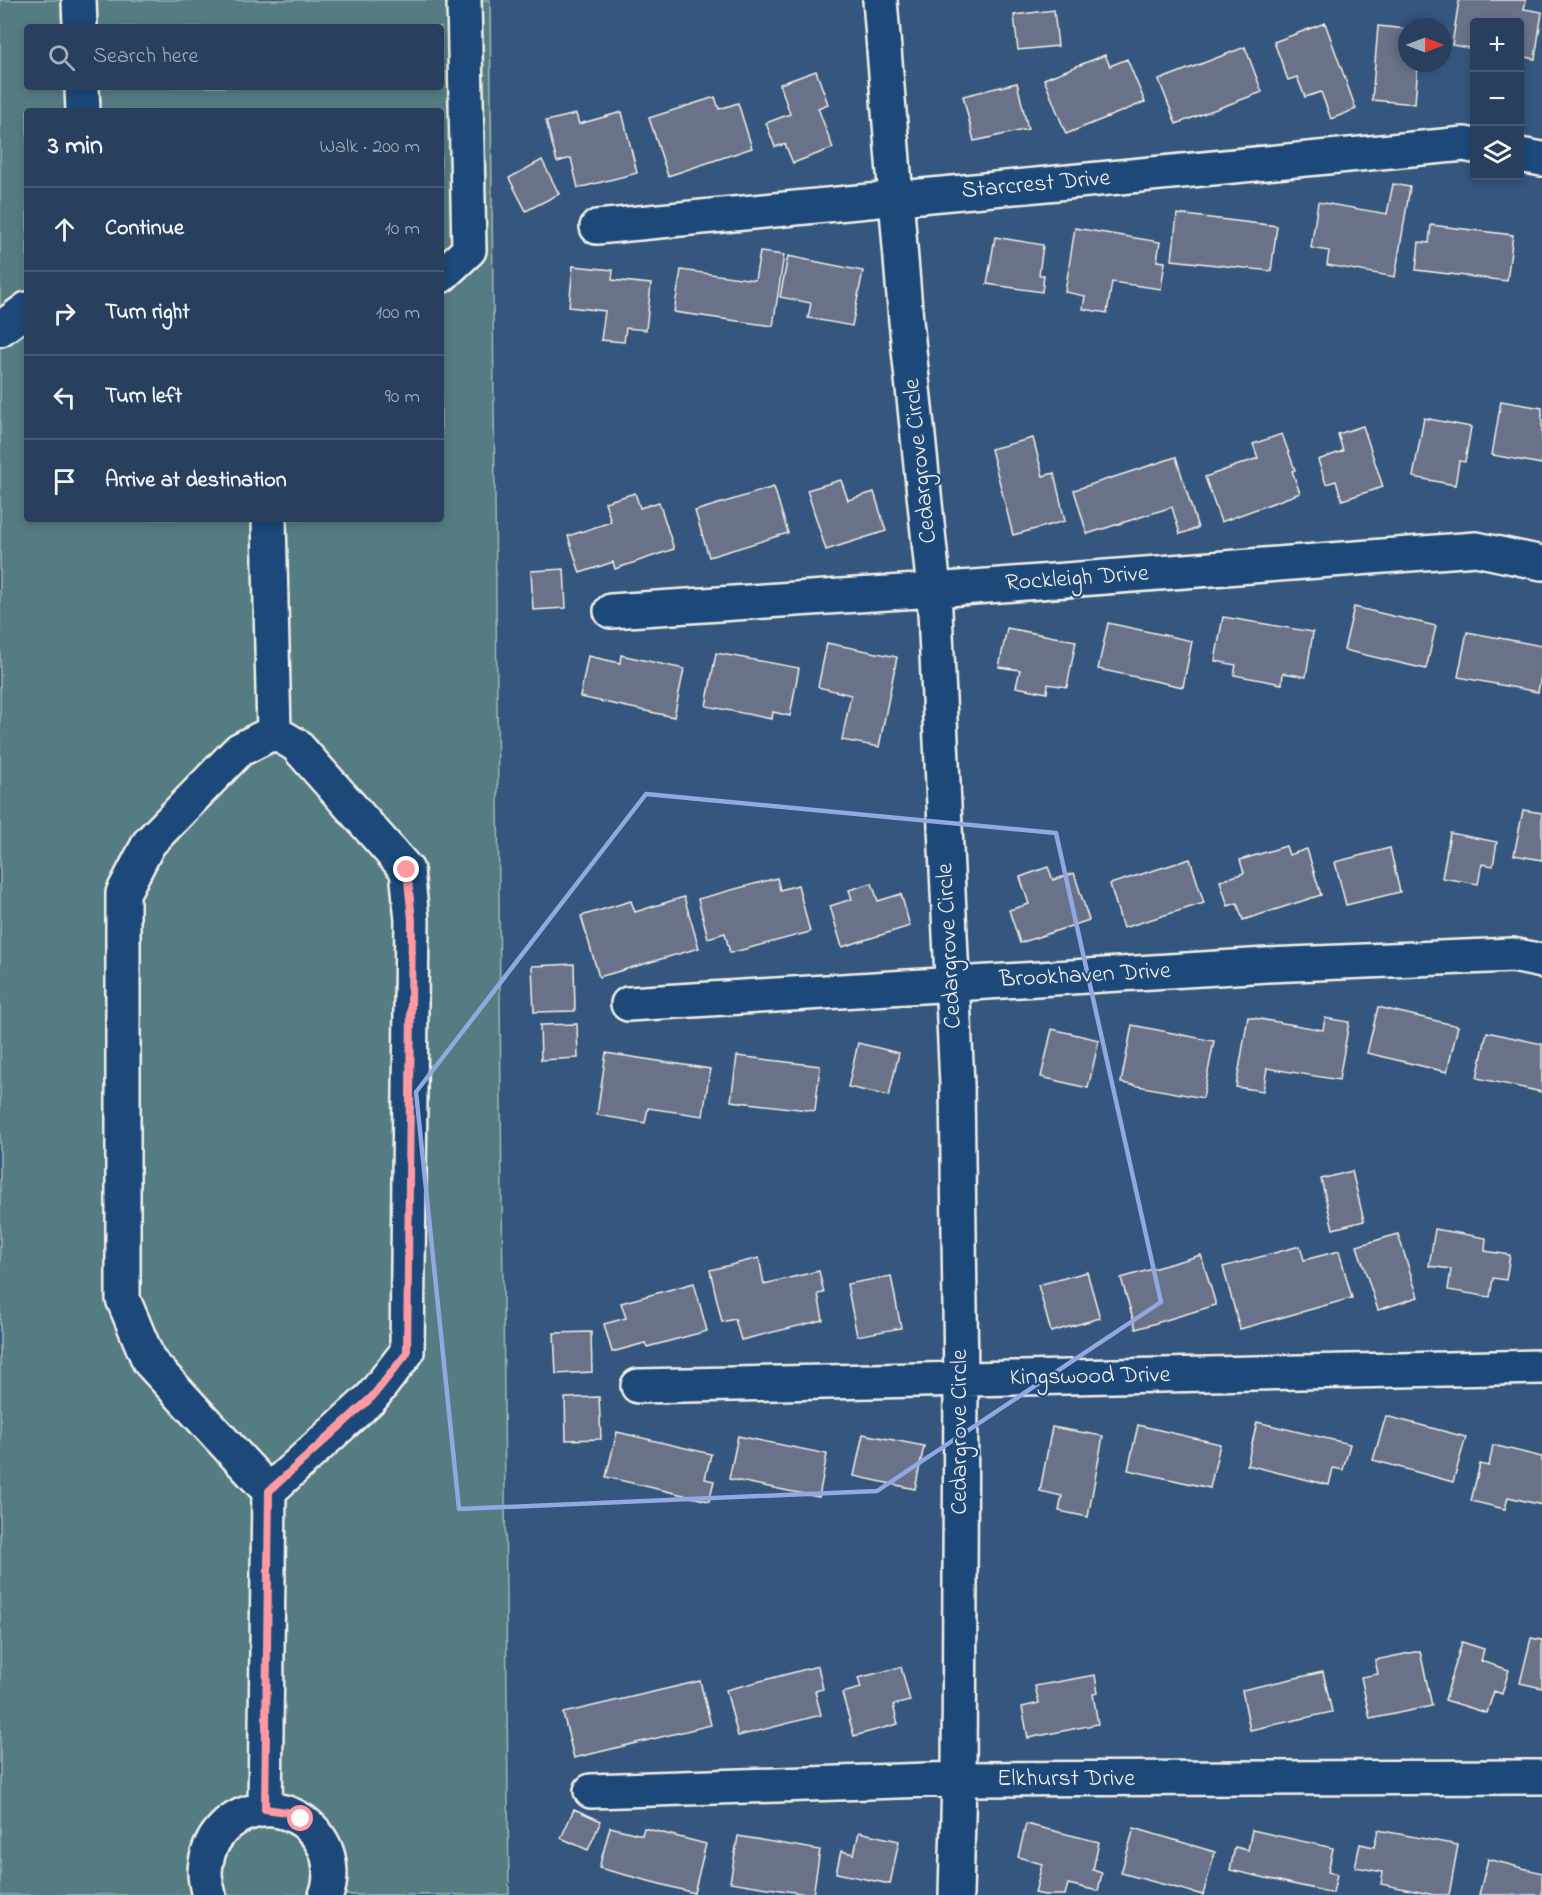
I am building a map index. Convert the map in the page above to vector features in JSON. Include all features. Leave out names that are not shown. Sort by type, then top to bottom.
[{"type":"street","points":[[79,0],[80,24]]},
{"type":"street","points":[[444,273],[470,250],[464,0]]},
{"type":"street","name":"Cedargrove Circle","points":[[880,0],[906,321],[934,590],[957,1085],[961,1380],[959,1779],[956,1895]]},
{"type":"street","points":[[82,90],[82,108]]},
{"type":"street","name":"Starcrest Drive","points":[[597,227],[1470,145]]},
{"type":"street","points":[[1524,156],[1542,159]]},
{"type":"street","points":[[0,329],[24,311]]},
{"type":"street","points":[[269,522],[274,732]]},
{"type":"street","name":"Rockleigh Drive","points":[[611,611],[934,590],[1476,549],[1542,563]]},
{"type":"street","points":[[269,1491],[372,1397],[407,1353],[412,920],[407,870],[296,745],[274,732]]},
{"type":"street","points":[[265,1809],[269,1491],[149,1361],[123,1299],[123,892],[149,843],[239,750],[274,732]]},
{"type":"street","name":"Brookhaven Drive","points":[[628,1004],[1256,966],[1512,955],[1542,961]]},
{"type":"street","name":"Kingswood Drive","points":[[638,1386],[1542,1367]]},
{"type":"street","name":"Elkhurst Drive","points":[[591,1791],[959,1779],[1542,1777]]},
{"type":"street","points":[[209,1895],[205,1874],[208,1852],[223,1828],[241,1815],[265,1809],[287,1812],[301,1819],[318,1834],[328,1854],[330,1870],[326,1895]]},
{"type":"highlighted area","points":[[646,794],[1056,833],[1161,1302],[877,1491],[459,1509],[416,1092]]},
{"type":"green space","points":[[0,0],[490,0],[509,1895],[0,1895]]},
{"type":"building","points":[[1459,0],[1526,0],[1524,9],[1542,12],[1535,59],[1524,57],[1524,18],[1470,18],[1470,48],[1452,45]]},
{"type":"building","points":[[1054,10],[1058,46],[1018,50],[1014,15]]},
{"type":"building","points":[[1325,23],[1356,109],[1331,119],[1321,92],[1305,97],[1297,77],[1288,80],[1274,42]]},
{"type":"building","points":[[1378,26],[1398,28],[1398,72],[1417,72],[1415,104],[1372,100]]},
{"type":"building","points":[[1245,47],[1262,92],[1176,124],[1159,80]]},
{"type":"building","points":[[1105,55],[1110,66],[1127,59],[1145,102],[1066,134],[1044,79]]},
{"type":"building","points":[[816,71],[828,104],[818,108],[833,148],[793,163],[785,144],[775,147],[766,123],[790,114],[780,84]]},
{"type":"building","points":[[1017,83],[1028,129],[974,141],[963,96]]},
{"type":"building","points":[[715,97],[719,109],[738,103],[752,148],[668,176],[649,118]]},
{"type":"building","points":[[622,112],[637,173],[578,188],[571,158],[557,162],[546,121],[576,114],[579,124]]},
{"type":"building","points":[[542,160],[559,194],[526,211],[509,178]]},
{"type":"building","points":[[1393,184],[1410,187],[1395,277],[1327,265],[1329,251],[1311,248],[1318,202],[1387,214]]},
{"type":"building","points":[[1177,214],[1277,226],[1271,271],[1172,260]]},
{"type":"building","points":[[1431,225],[1513,235],[1507,281],[1416,270],[1419,242],[1429,243]]},
{"type":"building","points":[[1075,228],[1160,242],[1157,261],[1165,262],[1161,289],[1112,282],[1107,313],[1083,309],[1085,296],[1065,292]]},
{"type":"building","points":[[995,237],[1043,245],[1039,275],[1044,275],[1042,292],[987,284]]},
{"type":"building","points":[[760,252],[784,255],[773,326],[674,312],[681,270],[755,280]]},
{"type":"building","points":[[788,256],[863,271],[852,326],[808,318],[811,303],[780,297]]},
{"type":"building","points":[[573,266],[613,270],[612,280],[651,284],[646,330],[626,328],[624,342],[601,340],[605,311],[569,307]]},
{"type":"building","points":[[1501,401],[1542,408],[1542,464],[1492,455]]},
{"type":"building","points":[[1424,418],[1471,427],[1465,462],[1459,461],[1455,485],[1413,477]]},
{"type":"building","points":[[1363,426],[1383,487],[1342,500],[1336,481],[1326,484],[1318,460],[1343,451],[1338,434]]},
{"type":"building","points":[[1282,434],[1295,470],[1292,471],[1300,493],[1221,522],[1205,477],[1258,458],[1253,444]]},
{"type":"building","points":[[1033,438],[1043,476],[1054,473],[1065,521],[1013,535],[991,449]]},
{"type":"building","points":[[1176,457],[1198,528],[1180,534],[1172,507],[1087,534],[1074,490]]},
{"type":"building","points":[[841,480],[848,500],[874,492],[886,531],[826,550],[807,490]]},
{"type":"building","points":[[774,487],[788,533],[709,557],[695,511]]},
{"type":"building","points":[[635,493],[640,508],[659,502],[674,549],[615,569],[613,562],[580,573],[568,536],[611,522],[605,502]]},
{"type":"building","points":[[564,569],[566,608],[533,610],[531,571]]},
{"type":"building","points":[[1354,607],[1436,626],[1426,669],[1344,650]]},
{"type":"building","points":[[1223,617],[1313,632],[1306,677],[1283,673],[1282,684],[1234,675],[1236,665],[1215,661]]},
{"type":"building","points":[[1108,623],[1192,641],[1183,687],[1098,669]]},
{"type":"building","points":[[1007,628],[1076,641],[1067,687],[1048,684],[1047,693],[1016,687],[1020,670],[999,667]]},
{"type":"building","points":[[1467,632],[1542,646],[1542,671],[1538,692],[1458,677]]},
{"type":"building","points":[[827,643],[897,657],[879,747],[842,740],[851,695],[818,687]]},
{"type":"building","points":[[716,653],[799,668],[790,716],[773,712],[772,719],[706,706]]},
{"type":"building","points":[[621,655],[684,669],[674,717],[580,697],[588,656],[620,663]]},
{"type":"building","points":[[1523,810],[1542,813],[1542,860],[1514,855]]},
{"type":"building","points":[[1450,833],[1497,842],[1493,866],[1482,864],[1478,884],[1442,878]]},
{"type":"building","points":[[1286,846],[1289,855],[1307,849],[1321,895],[1243,920],[1237,903],[1228,906],[1220,881],[1244,873],[1240,860]]},
{"type":"building","points":[[1390,848],[1400,892],[1346,905],[1335,862]]},
{"type":"building","points":[[1190,859],[1204,903],[1123,928],[1110,884]]},
{"type":"building","points":[[1048,867],[1053,880],[1074,873],[1089,920],[1020,943],[1009,910],[1029,904],[1020,877]]},
{"type":"building","points":[[777,878],[780,890],[798,885],[810,932],[730,953],[725,933],[708,938],[698,899]]},
{"type":"building","points":[[872,883],[878,901],[901,894],[910,926],[842,947],[830,906],[852,899],[849,890]]},
{"type":"building","points":[[684,897],[699,948],[599,977],[581,916],[631,901],[635,912]]},
{"type":"building","points":[[574,964],[575,1011],[534,1012],[532,966]]},
{"type":"building","points":[[1378,1007],[1458,1026],[1447,1072],[1367,1053]]},
{"type":"building","points":[[1248,1017],[1323,1030],[1325,1018],[1349,1022],[1339,1080],[1267,1068],[1263,1091],[1236,1087]]},
{"type":"building","points":[[577,1024],[578,1058],[541,1060],[540,1025]]},
{"type":"building","points":[[1132,1025],[1214,1041],[1203,1098],[1121,1083]]},
{"type":"building","points":[[1052,1029],[1099,1040],[1088,1088],[1041,1077]]},
{"type":"building","points":[[1487,1032],[1542,1044],[1542,1092],[1477,1078]]},
{"type":"building","points":[[858,1043],[899,1053],[889,1096],[848,1087]]},
{"type":"building","points":[[606,1053],[710,1069],[703,1116],[648,1108],[645,1123],[597,1115]]},
{"type":"building","points":[[737,1056],[820,1066],[815,1111],[731,1101]]},
{"type":"building","points":[[1352,1171],[1364,1221],[1333,1229],[1321,1179]]},
{"type":"building","points":[[1435,1229],[1486,1238],[1485,1251],[1510,1255],[1506,1280],[1493,1278],[1490,1297],[1448,1290],[1451,1269],[1429,1266]]},
{"type":"building","points":[[1398,1234],[1418,1297],[1378,1310],[1357,1246]]},
{"type":"building","points":[[1300,1246],[1304,1260],[1339,1251],[1352,1298],[1240,1329],[1223,1267]]},
{"type":"building","points":[[1201,1255],[1216,1305],[1136,1329],[1121,1278]]},
{"type":"building","points":[[759,1258],[764,1284],[819,1271],[824,1293],[818,1294],[823,1320],[741,1340],[735,1319],[722,1322],[710,1270]]},
{"type":"building","points":[[1087,1272],[1100,1318],[1051,1332],[1038,1285]]},
{"type":"building","points":[[891,1276],[901,1328],[857,1336],[847,1284]]},
{"type":"building","points":[[694,1283],[707,1331],[647,1347],[645,1343],[612,1352],[604,1324],[626,1318],[621,1303]]},
{"type":"building","points":[[591,1332],[592,1372],[556,1374],[554,1333]]},
{"type":"building","points":[[599,1397],[601,1439],[566,1440],[565,1398]]},
{"type":"building","points":[[1386,1416],[1466,1437],[1453,1482],[1373,1460]]},
{"type":"building","points":[[1257,1422],[1350,1444],[1343,1470],[1333,1468],[1329,1485],[1247,1465]]},
{"type":"building","points":[[1138,1425],[1220,1444],[1210,1488],[1128,1470]]},
{"type":"building","points":[[1052,1427],[1103,1436],[1088,1517],[1059,1511],[1062,1496],[1040,1491]]},
{"type":"building","points":[[617,1432],[711,1454],[705,1479],[714,1481],[709,1501],[606,1477]]},
{"type":"building","points":[[863,1434],[924,1446],[915,1489],[854,1476]]},
{"type":"building","points":[[738,1436],[827,1454],[819,1497],[729,1479]]},
{"type":"building","points":[[1493,1445],[1542,1457],[1542,1505],[1508,1497],[1505,1509],[1471,1501],[1480,1464],[1489,1466]]},
{"type":"building","points":[[1531,1638],[1542,1640],[1542,1688],[1520,1683]]},
{"type":"building","points":[[1462,1642],[1484,1649],[1481,1661],[1509,1670],[1502,1694],[1494,1691],[1487,1713],[1445,1700]]},
{"type":"building","points":[[1420,1651],[1432,1706],[1370,1719],[1361,1677],[1378,1674],[1375,1660]]},
{"type":"building","points":[[818,1666],[823,1689],[815,1691],[821,1715],[738,1736],[726,1690]]},
{"type":"building","points":[[901,1667],[910,1701],[893,1705],[898,1724],[854,1736],[842,1693],[861,1688],[858,1678]]},
{"type":"building","points":[[1323,1672],[1332,1712],[1250,1730],[1242,1690]]},
{"type":"building","points":[[1095,1675],[1098,1693],[1093,1694],[1098,1724],[1028,1738],[1022,1707],[1039,1703],[1035,1686]]},
{"type":"building","points":[[700,1681],[711,1725],[574,1758],[563,1713]]},
{"type":"building","points":[[574,1809],[601,1821],[588,1850],[561,1838]]},
{"type":"building","points":[[1026,1824],[1099,1842],[1093,1870],[1102,1873],[1098,1891],[1068,1884],[1065,1895],[1035,1893],[1042,1864],[1018,1857]]},
{"type":"building","points":[[610,1827],[642,1835],[644,1828],[706,1844],[694,1893],[599,1868]]},
{"type":"building","points":[[1134,1828],[1215,1852],[1203,1895],[1121,1873]]},
{"type":"building","points":[[1252,1830],[1333,1848],[1328,1872],[1337,1874],[1333,1893],[1230,1870],[1235,1847],[1248,1850]]},
{"type":"building","points":[[1378,1830],[1458,1845],[1449,1895],[1434,1895],[1381,1884],[1383,1872],[1355,1867],[1360,1844],[1374,1847]]},
{"type":"building","points":[[859,1832],[899,1841],[890,1884],[836,1873],[841,1851],[854,1854]]},
{"type":"building","points":[[738,1836],[820,1850],[813,1895],[730,1882]]},
{"type":"building","points":[[1488,1859],[1542,1873],[1542,1895],[1479,1895]]},
{"type":"route","points":[[301,1819],[287,1812],[265,1809],[269,1491],[372,1397],[407,1353],[412,920],[407,870]]}]
